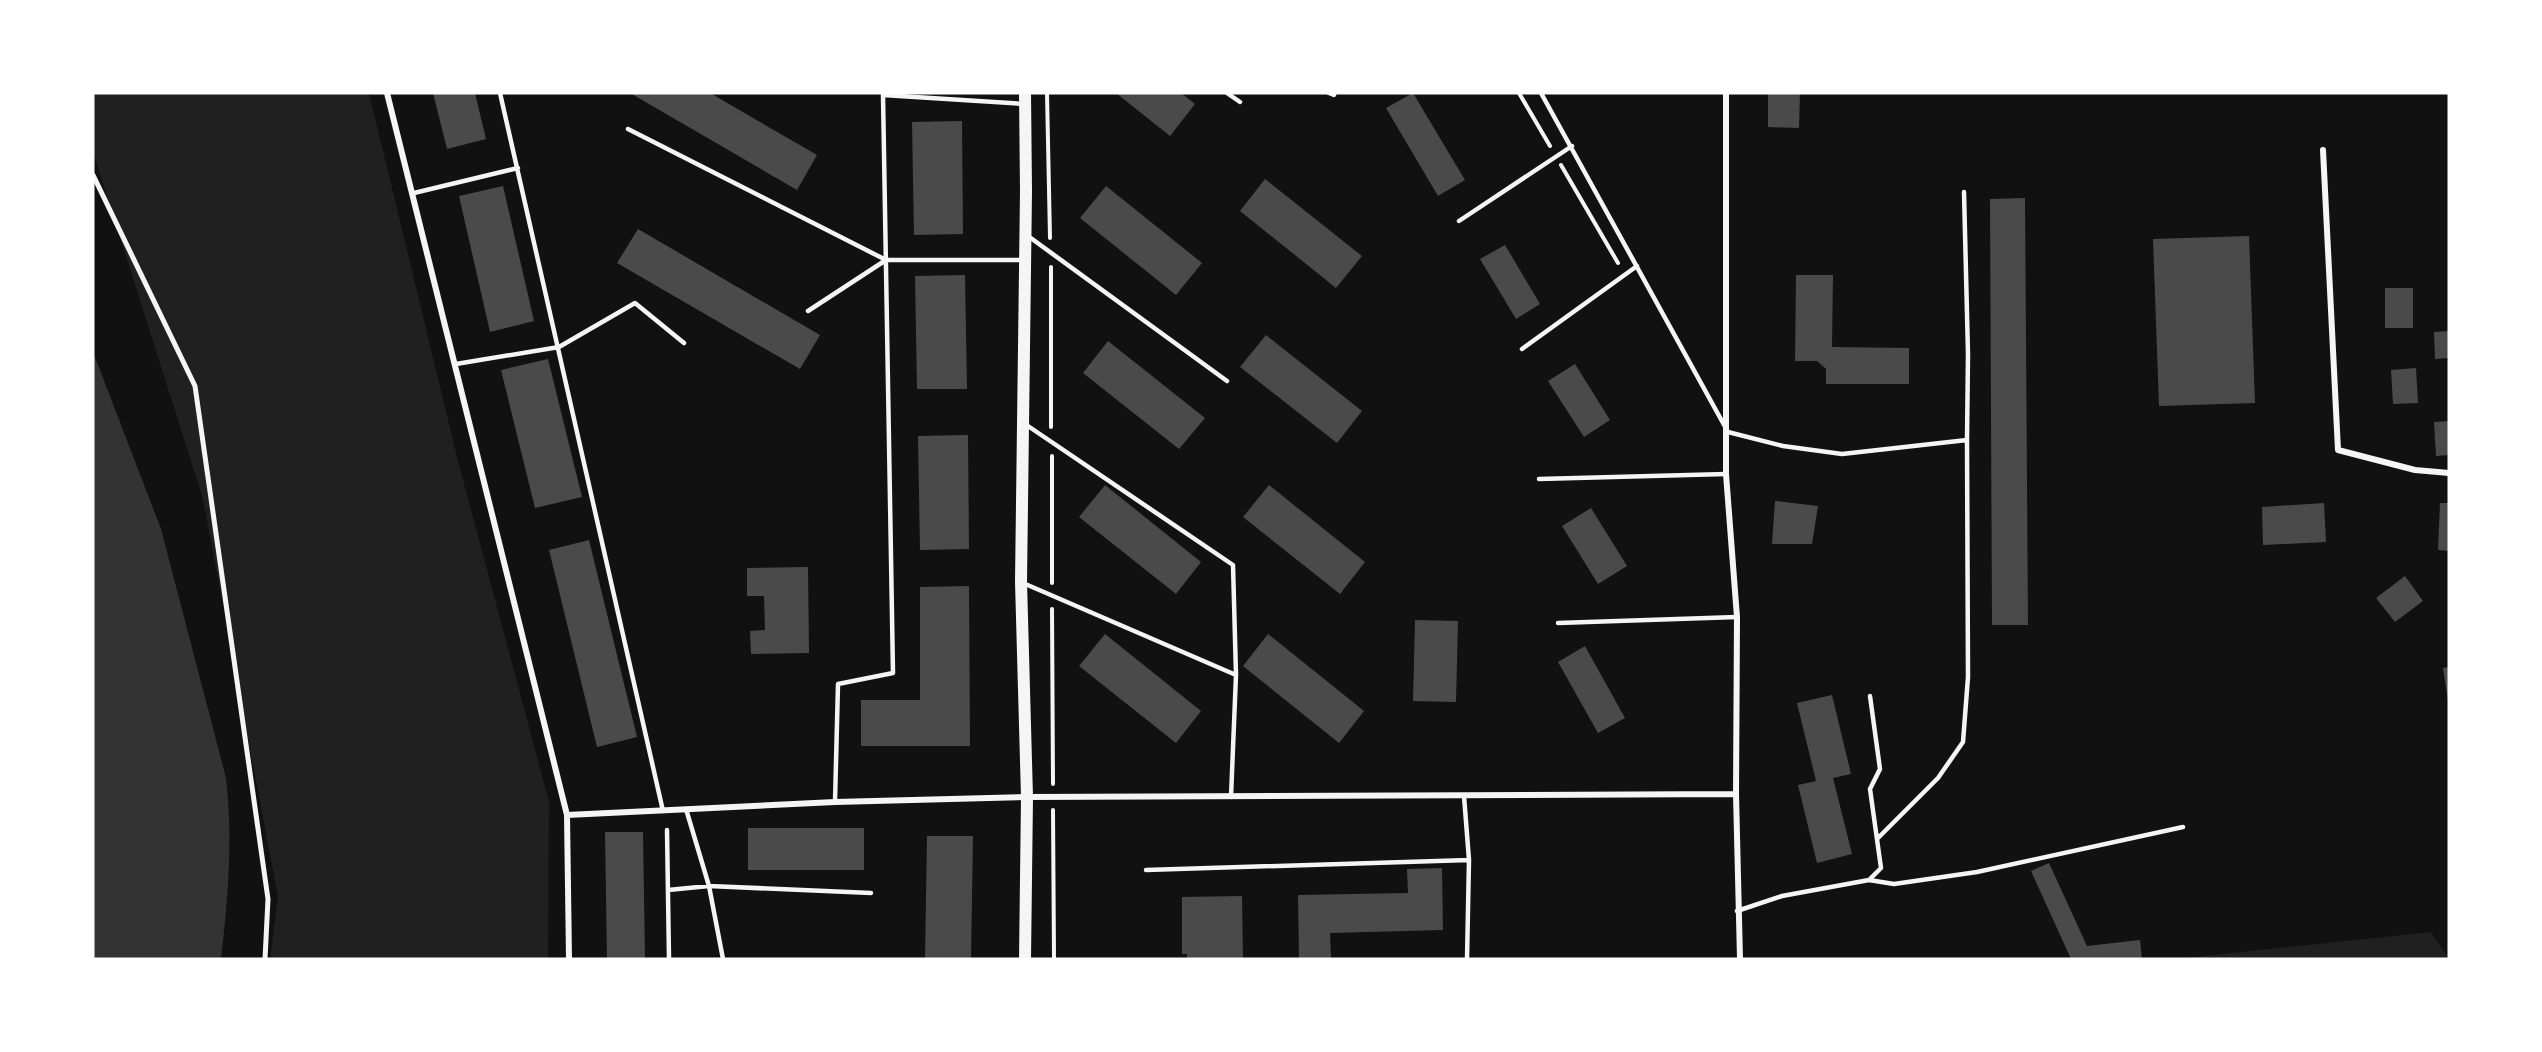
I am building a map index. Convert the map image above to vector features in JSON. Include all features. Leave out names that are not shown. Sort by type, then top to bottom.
[{"type":"main road","points":[[1025,98],[1021,582],[1027,797],[1025,959]]},
{"type":"street","points":[[387,93],[414,193],[567,815],[569,959]]},
{"type":"street","points":[[1726,93],[1728,432],[1726,474],[1737,617],[1737,911],[1740,959]]},
{"type":"street","points":[[2323,150],[2338,450],[2415,470],[2449,473]]},
{"type":"street","points":[[93,175],[195,386],[268,899],[265,959]]},
{"type":"street","points":[[567,815],[835,802],[1027,797],[1736,794]]},
{"type":"lane","points":[[500,93],[663,811]]},
{"type":"lane","points":[[1227,93],[1240,102]]},
{"type":"lane","points":[[1541,93],[1728,432],[1783,446],[1842,454],[1967,440]]},
{"type":"lane","points":[[835,802],[838,684],[894,673],[883,94],[1025,98]]},
{"type":"lane","points":[[628,129],[886,260],[1025,260]]},
{"type":"lane","points":[[1459,221],[1572,147]]},
{"type":"lane","points":[[414,193],[518,168]]},
{"type":"lane","points":[[1878,838],[1938,778],[1964,742],[1968,677],[1968,354],[1964,192]]},
{"type":"lane","points":[[1025,234],[1227,381]]},
{"type":"lane","points":[[808,311],[886,260]]},
{"type":"lane","points":[[1522,349],[1637,266]]},
{"type":"lane","points":[[456,364],[559,346],[635,303],[684,343]]},
{"type":"lane","points":[[1023,423],[1233,565],[1236,675],[1231,797]]},
{"type":"lane","points":[[1539,478],[1726,474]]},
{"type":"lane","points":[[1021,582],[1236,675]]},
{"type":"lane","points":[[1558,623],[1737,617]]},
{"type":"lane","points":[[1869,880],[1881,868],[1870,789],[1880,769],[1870,696]]},
{"type":"lane","points":[[1464,796],[1469,860],[1467,959]]},
{"type":"lane","points":[[686,809],[709,886],[723,959]]},
{"type":"lane","points":[[1737,911],[1782,896],[1869,880],[1894,884],[1977,872],[2183,827]]},
{"type":"lane","points":[[667,830],[669,959]]},
{"type":"lane","points":[[1146,870],[1469,860]]},
{"type":"lane","points":[[668,890],[709,886],[871,893]]},
{"type":"path","points":[[1047,93],[1051,252],[1054,959]]},
{"type":"path","points":[[1519,93],[1625,275]]},
{"type":"shaded area","points":[[93,93],[369,93],[458,461],[549,802],[548,959],[270,959],[278,897],[203,499],[93,152]]},
{"type":"shaded area","points":[[93,352],[161,529],[226,778],[229,868],[221,959],[93,959]]},
{"type":"shaded area","points":[[2431,932],[2449,959],[2175,959]]},
{"type":"building","points":[[433,93],[475,93],[486,139],[447,149]]},
{"type":"building","points":[[630,93],[710,93],[817,155],[797,190]]},
{"type":"building","points":[[1116,93],[1181,93],[1195,104],[1170,136]]},
{"type":"building","points":[[1413,93],[1465,180],[1438,196],[1386,108]]},
{"type":"building","points":[[1768,93],[1800,93],[1799,128],[1768,127]]},
{"type":"building","points":[[962,121],[963,234],[914,235],[912,122]]},
{"type":"building","points":[[1265,179],[1362,256],[1336,288],[1240,211]]},
{"type":"building","points":[[503,186],[534,321],[490,332],[459,196]]},
{"type":"building","points":[[1106,186],[1202,263],[1176,295],[1080,218]]},
{"type":"building","points":[[2025,198],[2028,625],[1992,625],[1990,199]]},
{"type":"building","points":[[638,229],[820,335],[800,369],[617,263]]},
{"type":"building","points":[[2249,236],[2255,403],[2159,406],[2153,239]]},
{"type":"building","points":[[1505,245],[1540,304],[1516,319],[1480,259]]},
{"type":"building","points":[[965,275],[967,389],[917,389],[915,276]]},
{"type":"building","points":[[1796,275],[1833,275],[1832,347],[1909,348],[1909,384],[1826,384],[1826,369],[1817,361],[1795,361]]},
{"type":"building","points":[[2385,288],[2413,288],[2413,328],[2385,328]]},
{"type":"building","points":[[2449,331],[2449,358],[2435,359],[2434,332]]},
{"type":"building","points":[[1266,335],[1362,411],[1337,443],[1240,367]]},
{"type":"building","points":[[1108,341],[1205,418],[1179,449],[1083,373]]},
{"type":"building","points":[[548,359],[582,497],[535,508],[501,370]]},
{"type":"building","points":[[1575,364],[1610,420],[1584,437],[1548,381]]},
{"type":"building","points":[[2416,368],[2418,403],[2393,404],[2391,370]]},
{"type":"building","points":[[2449,421],[2449,455],[2436,456],[2434,422]]},
{"type":"building","points":[[968,435],[969,549],[920,550],[918,436]]},
{"type":"building","points":[[1105,485],[1201,562],[1176,594],[1079,517]]},
{"type":"building","points":[[1269,485],[1365,562],[1340,594],[1243,517]]},
{"type":"building","points":[[1775,501],[1818,506],[1812,544],[1772,544]]},
{"type":"building","points":[[2324,503],[2326,542],[2263,545],[2262,507]]},
{"type":"building","points":[[2440,503],[2449,503],[2449,551],[2438,550]]},
{"type":"building","points":[[1591,508],[1627,566],[1598,584],[1562,526]]},
{"type":"building","points":[[589,540],[637,737],[597,747],[549,550]]},
{"type":"building","points":[[808,567],[809,653],[751,654],[750,631],[765,630],[764,596],[747,596],[747,568]]},
{"type":"building","points":[[2405,576],[2423,601],[2395,622],[2376,598]]},
{"type":"building","points":[[969,586],[970,746],[861,746],[861,700],[920,700],[920,587]]},
{"type":"building","points":[[1415,620],[1458,621],[1456,702],[1413,701]]},
{"type":"building","points":[[1105,634],[1201,711],[1176,743],[1079,666]]},
{"type":"building","points":[[1268,634],[1364,711],[1339,743],[1243,666]]},
{"type":"building","points":[[1585,646],[1625,718],[1598,733],[1558,662]]},
{"type":"building","points":[[2449,667],[2449,701],[2448,701],[2443,668]]},
{"type":"building","points":[[1832,695],[1851,774],[1833,778],[1852,854],[1817,863],[1798,785],[1816,781],[1797,703]]},
{"type":"building","points":[[748,828],[864,828],[864,870],[748,870]]},
{"type":"building","points":[[605,832],[643,832],[645,959],[607,959]]},
{"type":"building","points":[[927,836],[973,836],[971,959],[925,959]]},
{"type":"building","points":[[2049,863],[2087,946],[2140,940],[2142,959],[2071,959],[2031,871]]},
{"type":"building","points":[[1442,868],[1443,930],[1330,933],[1331,959],[1299,959],[1298,895],[1408,893],[1407,869]]},
{"type":"building","points":[[1242,896],[1243,959],[1187,959],[1187,954],[1182,954],[1182,897]]}]
